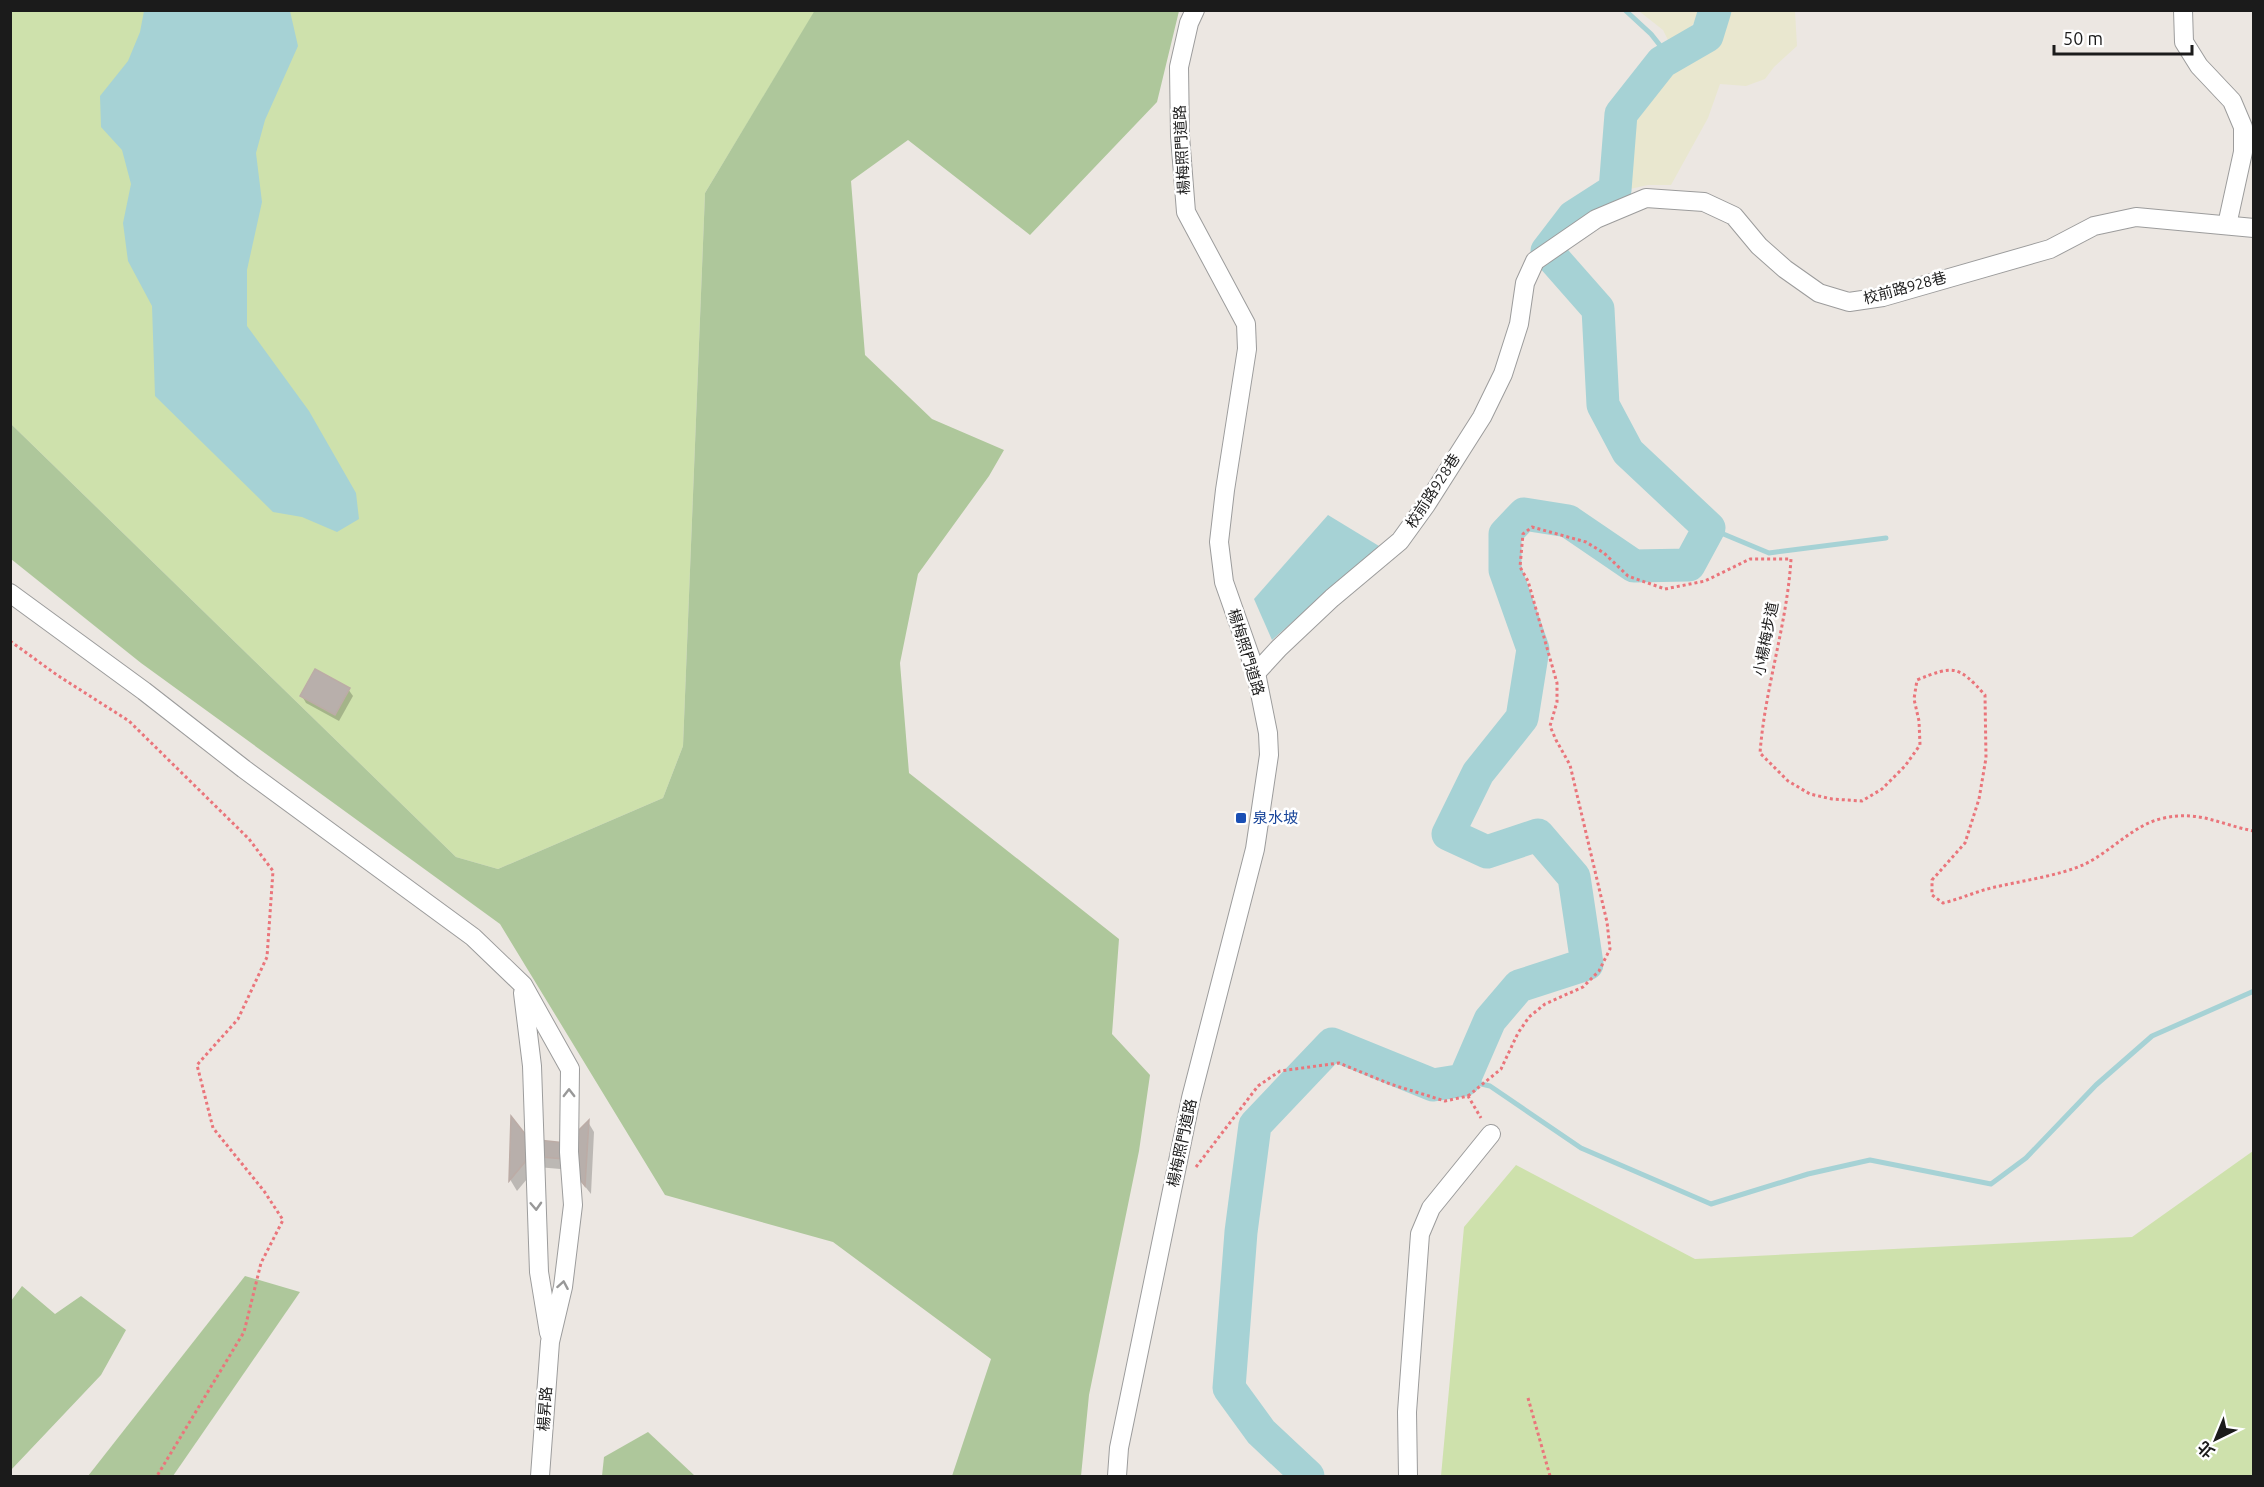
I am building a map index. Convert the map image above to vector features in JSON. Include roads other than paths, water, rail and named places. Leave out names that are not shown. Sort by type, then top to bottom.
[{"type":"street","name":"楊梅照門道路","points":[[1117,1476],[1119,1448],[1191,1098],[1255,849],[1269,755],[1268,733],[1256,674],[1224,582],[1219,542],[1247,349],[1246,324],[1186,212],[1180,136],[1179,67],[1195,10]]},
{"type":"street","points":[[2182,10],[2184,42],[2199,66],[2232,101],[2243,127],[2243,152],[2227,225]]},
{"type":"street","name":"校前路928巷","points":[[1256,674],[1279,648],[1325,605],[1400,541],[1426,505],[1482,417],[1503,374],[1519,324],[1525,283],[1535,261],[1596,219],[1646,198],[1704,202],[1734,216],[1759,246],[1793,275],[1819,293],[1849,302],[1883,297],[2049,249],[2094,226],[2136,217],[2253,228]]},
{"type":"street","points":[[10,593],[473,937],[523,985],[570,1069],[569,1152],[573,1205],[563,1287],[550,1342]]},
{"type":"street","points":[[523,985],[532,1066],[539,1272],[550,1342]]},
{"type":"street","points":[[1408,1476],[1407,1412],[1420,1234],[1431,1208],[1491,1134]]},
{"type":"street","name":"楊昇路","points":[[540,1476],[550,1342]]},
{"type":"water","points":[[144,11],[290,11],[298,46],[265,120],[256,153],[262,202],[247,270],[247,326],[309,411],[356,493],[359,519],[337,532],[302,517],[273,512],[155,396],[152,306],[128,261],[123,223],[131,184],[122,150],[101,127],[100,96],[128,61],[140,32]]},
{"type":"water","points":[[1328,515],[1379,546],[1272,640],[1254,599]]},
{"type":"waterway","points":[[1625,10],[1651,34],[1670,58]]},
{"type":"waterway","points":[[1308,1476],[1261,1432],[1229,1388],[1241,1232],[1255,1125],[1332,1044],[1433,1085],[1464,1080],[1490,1020],[1519,986],[1587,964],[1574,877],[1538,835],[1487,852],[1448,834],[1478,773],[1522,718],[1533,649],[1505,570],[1505,534],[1524,514],[1568,521],[1634,566],[1689,565],[1709,528],[1628,452],[1603,405],[1598,309],[1547,251],[1573,217],[1615,190],[1621,114],[1662,62],[1707,36],[1715,10]]},
{"type":"waterway","points":[[1709,528],[1769,553],[1886,538]]},
{"type":"waterway","points":[[1464,1080],[1490,1086],[1581,1148],[1711,1204],[1808,1174],[1870,1160],[1991,1184],[2026,1158],[2096,1085],[2152,1036],[2254,991]]},
{"type":"place","name":"泉水坡","points":[[1241,818]]}]
